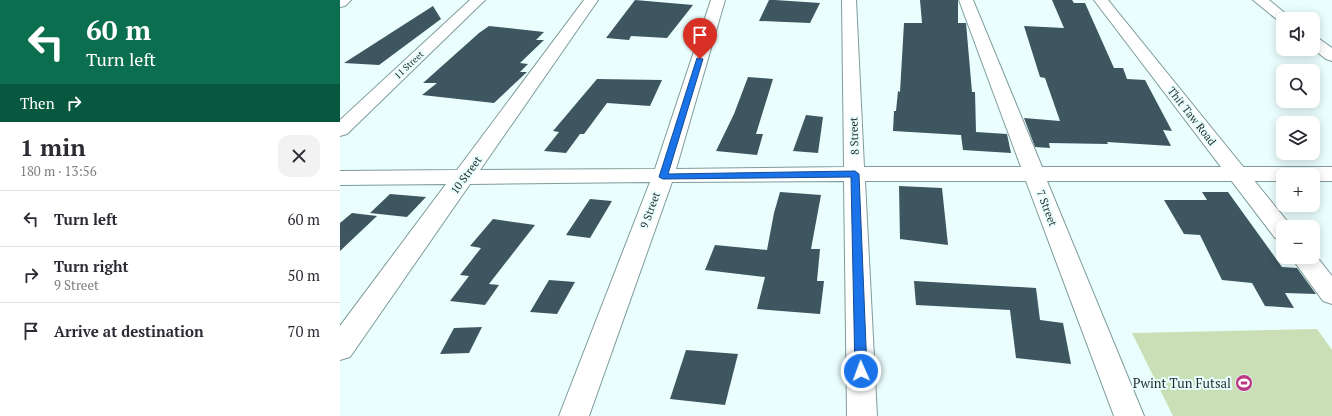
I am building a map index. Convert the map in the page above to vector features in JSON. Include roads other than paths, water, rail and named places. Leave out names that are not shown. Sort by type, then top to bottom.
[{"type":"street","points":[[340,2],[344,0]]},
{"type":"street","name":"11 Street","points":[[340,130],[478,0]]},
{"type":"street","name":"10 Street","points":[[340,348],[592,0]]},
{"type":"street","name":"9 Street","points":[[574,416],[663,177],[718,0]]},
{"type":"street","name":"8 Street","points":[[849,0],[862,416]]},
{"type":"street","name":"7 Street","points":[[966,0],[1129,416]]},
{"type":"street","name":"Thit Taw Road","points":[[1101,0],[1276,223]]},
{"type":"street","points":[[1260,0],[1276,12]]},
{"type":"street","points":[[1320,47],[1332,56]]},
{"type":"street","points":[[340,178],[663,177],[855,174],[1332,174]]},
{"type":"street","points":[[1308,264],[1332,294]]},
{"type":"place","name":"Pwint Tun Futsal","points":[[1244,383]]}]
